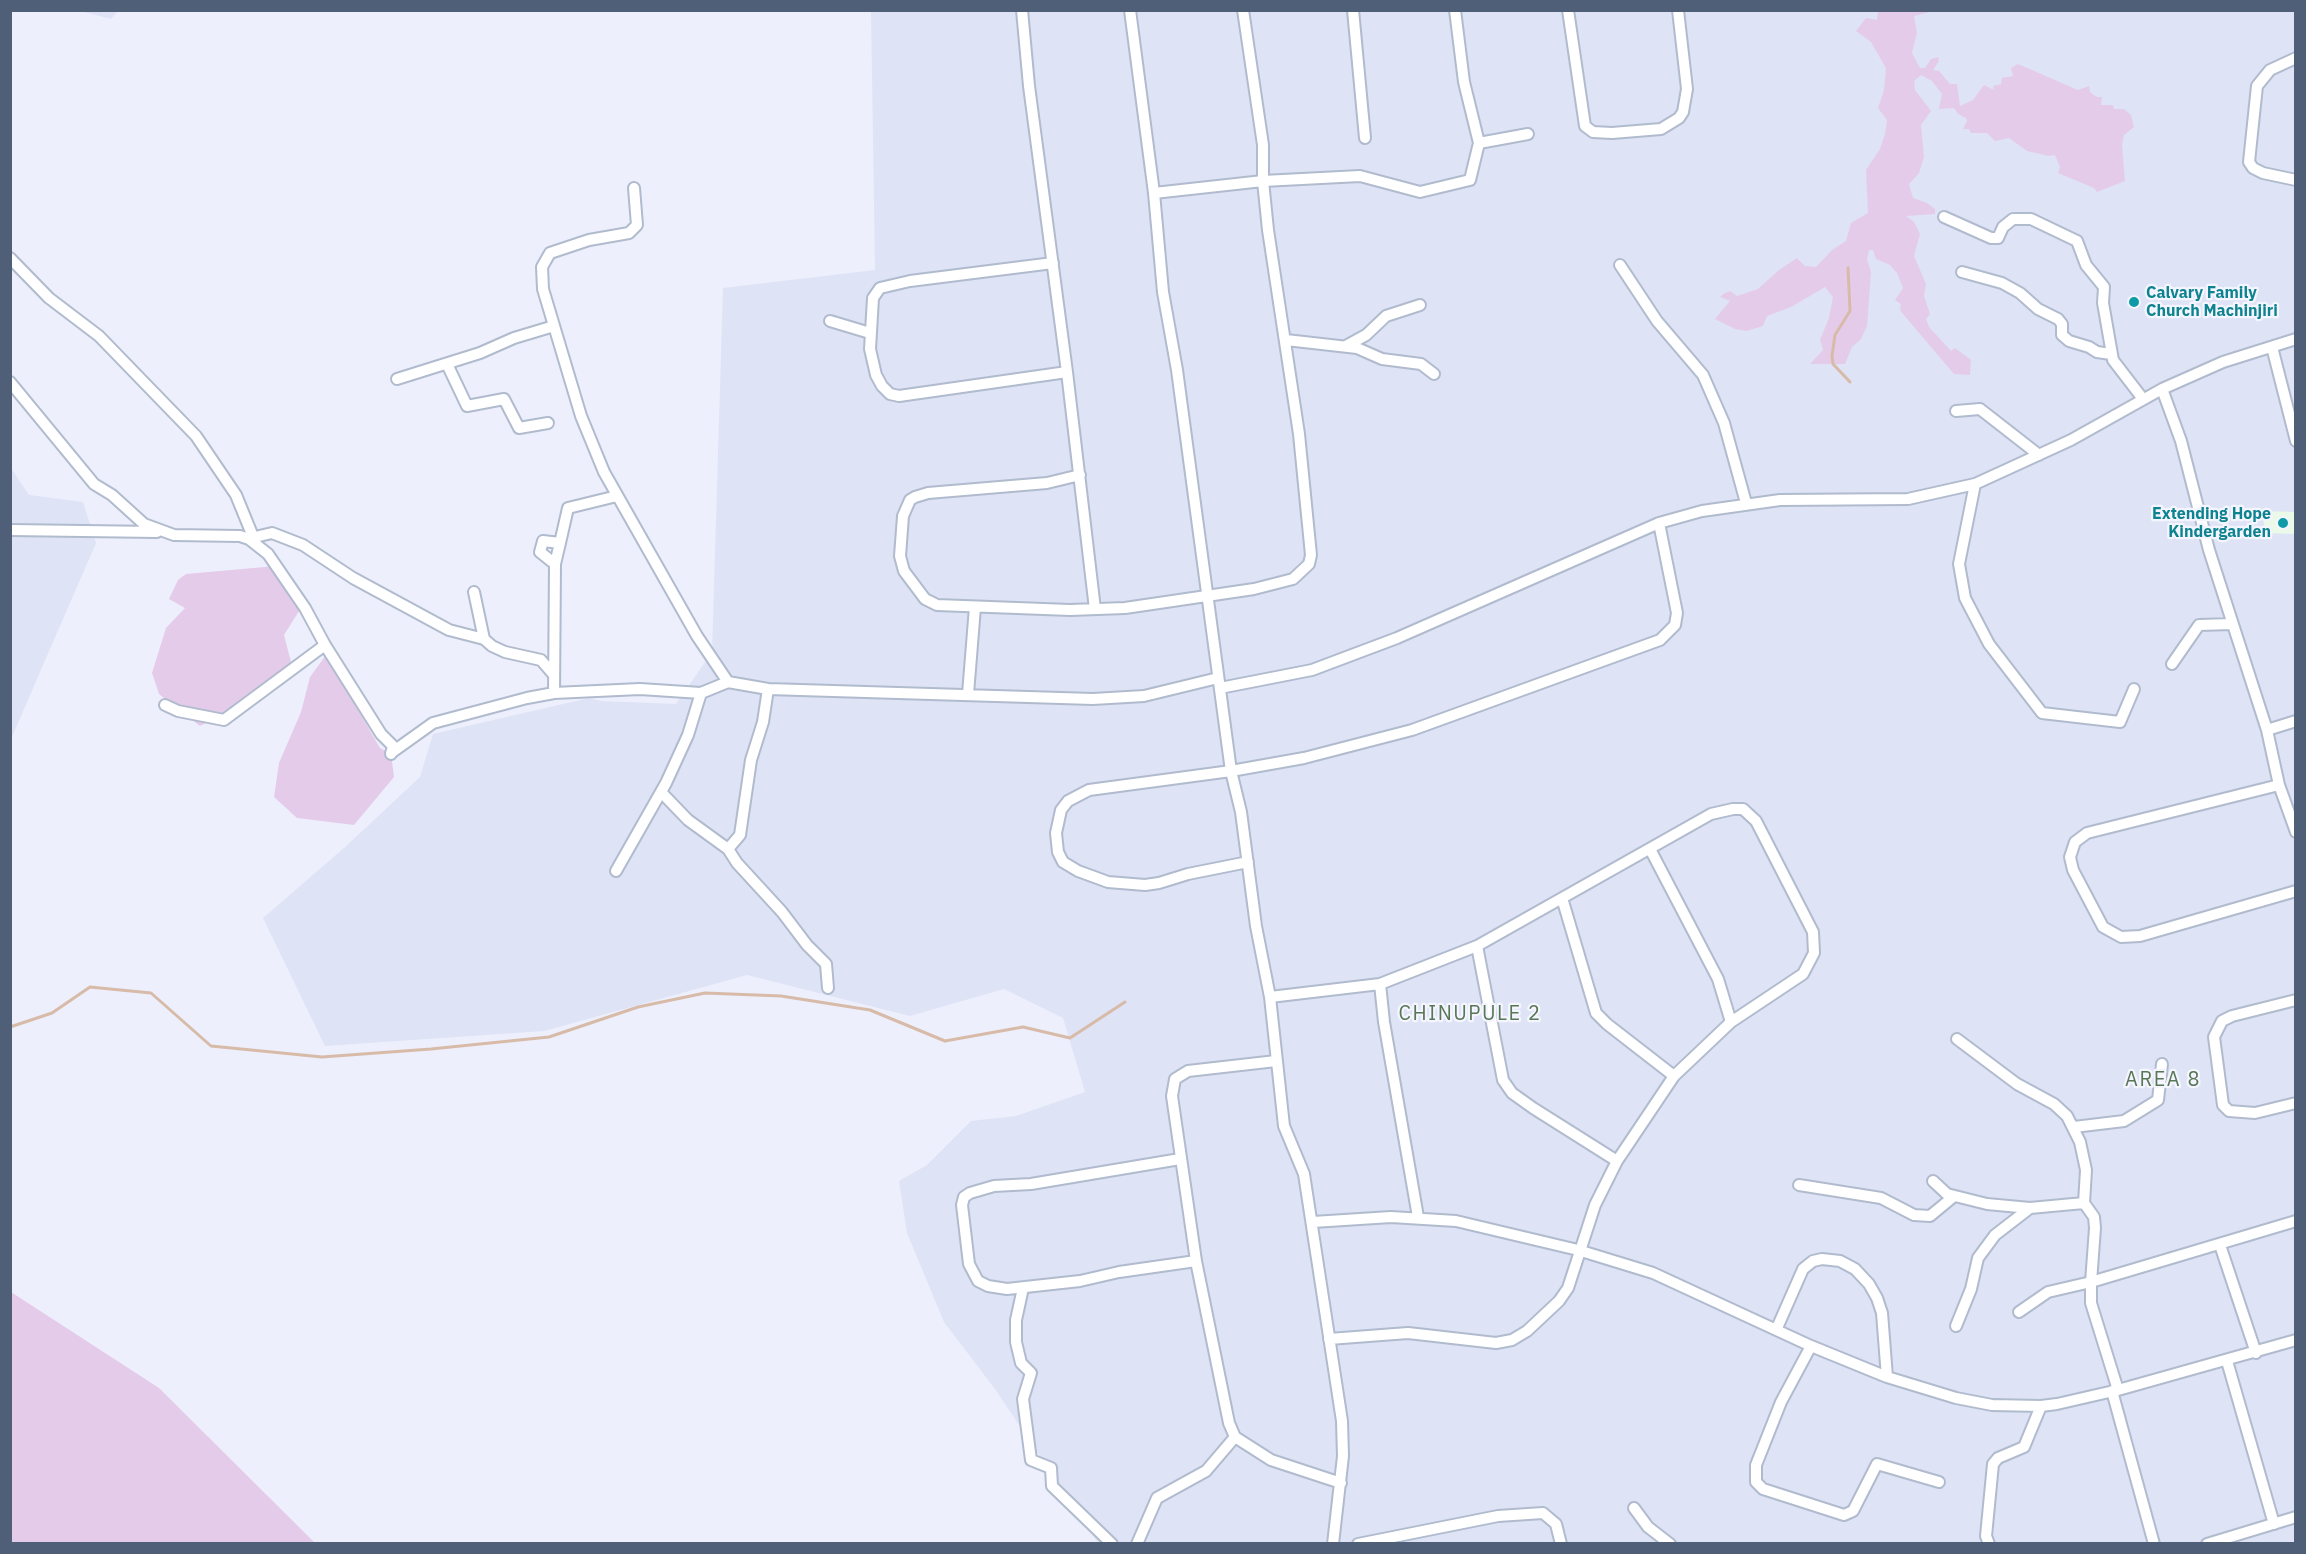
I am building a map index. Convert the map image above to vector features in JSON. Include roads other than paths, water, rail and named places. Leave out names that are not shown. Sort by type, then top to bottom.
[{"type":"street","points":[[1022,10],[1029,86],[1080,475],[1095,609]]},
{"type":"street","points":[[1130,10],[1154,193],[1163,292],[1177,370],[1231,771],[1241,812],[1256,926],[1270,997],[1284,1126],[1302,1168],[1313,1222],[1342,1421],[1341,1483],[1333,1544]]},
{"type":"street","points":[[1080,475],[1018,487],[928,493],[910,500],[903,516],[900,556],[904,571],[931,603],[975,607],[1095,609],[1125,608],[1254,589],[1293,579],[1309,564],[1311,555],[1300,445],[1268,230],[1263,181],[1263,145],[1243,10]]},
{"type":"street","points":[[1353,10],[1365,138]]},
{"type":"street","points":[[1154,193],[1263,181],[1360,176],[1420,192],[1470,180],[1479,143],[1464,82],[1455,10]]},
{"type":"street","points":[[1568,10],[1585,126],[1593,132],[1612,133],[1661,129],[1679,118],[1683,112],[1687,90],[1678,10]]},
{"type":"street","points":[[2295,58],[2270,70],[2257,86],[2250,162],[2253,168],[2264,173],[2295,180]]},
{"type":"street","points":[[1479,143],[1528,134]]},
{"type":"street","points":[[634,188],[637,225],[629,233],[559,248],[544,259],[542,283],[581,416],[617,496],[697,636],[728,682]]},
{"type":"street","points":[[1944,217],[1992,238],[1998,238],[2003,227],[2013,219],[2031,219],[2077,241],[2086,266],[2104,287],[2103,303],[2113,360],[2143,399]]},
{"type":"street","points":[[10,258],[49,298],[99,336],[196,436],[236,495],[255,540],[287,581],[381,734],[393,746],[391,754],[433,723],[554,693],[640,689],[701,693],[728,682],[768,689],[1118,697],[1154,694],[1312,670],[1397,638],[1659,523],[1702,511],[1746,504],[1780,500],[1908,499],[1975,484],[2039,455],[2162,389],[2223,362],[2295,339]]},
{"type":"street","points":[[1053,263],[910,281],[880,288],[873,298],[870,349],[876,375],[882,387],[890,394],[899,396],[1067,372]]},
{"type":"street","points":[[1620,265],[1656,321],[1703,375],[1724,423],[1746,504]]},
{"type":"street","points":[[1962,272],[2002,283],[2020,293],[2038,309],[2058,319],[2062,324],[2062,335],[2069,341],[2097,352],[2112,354]]},
{"type":"street","points":[[1346,346],[1366,335],[1386,316],[1420,305]]},
{"type":"street","points":[[830,321],[870,333]]},
{"type":"street","points":[[397,379],[554,326]]},
{"type":"street","points":[[1286,340],[1357,348],[1382,359],[1421,364],[1434,374]]},
{"type":"street","points":[[2272,347],[2292,411],[2295,441]]},
{"type":"street","points":[[447,364],[467,406],[504,399],[519,428],[548,423]]},
{"type":"street","points":[[10,382],[94,484],[112,495],[144,524],[162,532]]},
{"type":"street","points":[[2162,389],[2181,441],[2232,624],[2267,730],[2279,785],[2295,832]]},
{"type":"street","points":[[1956,411],[1980,409],[2039,455]]},
{"type":"street","points":[[1975,484],[1959,564],[1965,598],[1989,644],[2042,713],[2120,722],[2134,689]]},
{"type":"street","points":[[554,693],[555,564],[568,508],[617,496]]},
{"type":"street","points":[[1248,862],[1188,874],[1159,883],[1126,884],[1078,871],[1063,862],[1058,852],[1056,833],[1062,810],[1077,794],[1089,790],[1231,771],[1304,758],[1413,730],[1660,640],[1675,625],[1677,613],[1659,523]]},
{"type":"street","points":[[10,530],[162,532],[186,536],[240,536],[255,540],[272,533],[303,545],[353,578],[449,630],[484,639],[505,652],[541,660],[554,675]]},
{"type":"street","points":[[555,564],[540,552],[543,541],[560,543]]},
{"type":"street","points":[[474,592],[484,639]]},
{"type":"street","points":[[968,694],[975,607]]},
{"type":"street","points":[[2172,664],[2199,626],[2232,624]]},
{"type":"street","points":[[165,705],[178,711],[224,720],[325,645]]},
{"type":"street","points":[[728,849],[740,835],[751,760],[762,722],[768,689]]},
{"type":"street","points":[[616,871],[661,792],[688,735],[701,693]]},
{"type":"street","points":[[2267,730],[2295,721]]},
{"type":"street","points":[[2279,785],[2087,833],[2075,842],[2070,857],[2073,870],[2103,927],[2121,937],[2140,936],[2295,891]]},
{"type":"street","points":[[661,792],[688,820],[728,849],[737,863],[782,912],[807,945],[826,964],[828,988]]},
{"type":"street","points":[[1270,997],[1380,984],[1477,946],[1711,814],[1733,809],[1743,809],[1756,821],[1813,932],[1814,953],[1803,974],[1731,1022],[1674,1076],[1617,1161],[1595,1205],[1578,1250],[1574,1275],[1559,1301],[1527,1331],[1512,1340],[1496,1343],[1407,1333],[1329,1339]]},
{"type":"street","points":[[1650,849],[1714,969],[1725,993],[1731,1022]]},
{"type":"street","points":[[1562,898],[1596,1012],[1607,1024],[1674,1076]]},
{"type":"street","points":[[1477,946],[1503,1080],[1512,1093],[1533,1108],[1617,1161]]},
{"type":"street","points":[[1380,984],[1384,1022],[1418,1217]]},
{"type":"street","points":[[2295,1000],[2232,1016],[2223,1021],[2214,1037],[2223,1105],[2229,1111],[2255,1113],[2295,1103]]},
{"type":"street","points":[[1957,1039],[2017,1084],[2054,1104],[2074,1127],[2086,1170],[2084,1203],[2094,1217],[2091,1303],[2154,1544]]},
{"type":"street","points":[[1276,1061],[1181,1073],[1175,1079],[1172,1096],[1180,1159],[1196,1261],[1229,1423],[1235,1437],[1271,1460],[1341,1483]]},
{"type":"street","points":[[2074,1127],[2124,1121],[2158,1100],[2162,1064]]},
{"type":"street","points":[[1180,1159],[1031,1184],[994,1186],[964,1197],[962,1205],[965,1240],[972,1272],[978,1281],[988,1287],[1023,1288],[1080,1281],[1196,1261]]},
{"type":"street","points":[[1933,1180],[1940,1190],[1953,1197],[1987,1204],[2030,1208],[2084,1203]]},
{"type":"street","points":[[1798,1185],[1881,1198],[1914,1215],[1930,1216],[1953,1197]]},
{"type":"street","points":[[1956,1326],[1971,1289],[1978,1258],[1995,1235],[2030,1208]]},
{"type":"street","points":[[1313,1222],[1346,1218],[1418,1217],[1456,1221],[1578,1250],[1653,1273],[1777,1328],[1811,1346],[1887,1377],[1956,1398],[1992,1405],[2041,1406],[2115,1391],[2256,1353],[2295,1340]]},
{"type":"street","points":[[2019,1312],[2048,1292],[2220,1245],[2295,1221]]},
{"type":"street","points":[[2220,1245],[2256,1353]]},
{"type":"street","points":[[1777,1328],[1803,1269],[1812,1262],[1822,1259],[1840,1261],[1855,1269],[1869,1284],[1877,1298],[1882,1313],[1887,1377]]},
{"type":"street","points":[[1023,1288],[1017,1320],[1016,1342],[1021,1363],[1031,1373],[1023,1399],[1031,1460],[1051,1468],[1052,1486],[1112,1544]]},
{"type":"street","points":[[1811,1346],[1781,1402],[1756,1465],[1756,1482],[1763,1489],[1844,1515],[1853,1511],[1877,1464],[1939,1482]]},
{"type":"street","points":[[2227,1360],[2274,1524]]},
{"type":"street","points":[[1988,1543],[1986,1536],[1993,1464],[1998,1458],[2024,1447],[2041,1406]]},
{"type":"street","points":[[1137,1544],[1157,1498],[1206,1471],[1235,1437]]},
{"type":"street","points":[[1634,1508],[1648,1527],[1670,1544]]},
{"type":"street","points":[[1358,1544],[1498,1516],[1543,1514],[1556,1524],[1561,1544]]},
{"type":"street","points":[[2207,1544],[2230,1541],[2295,1517]]},
{"type":"waterway","points":[[1848,268],[1850,311],[1835,335],[1832,356],[1833,364],[1850,382]]},
{"type":"waterway","points":[[10,1027],[52,1013],[90,987],[151,993],[211,1046],[322,1057],[549,1037],[638,1007],[705,993],[781,996],[870,1010],[945,1041],[1023,1027],[1070,1038],[1125,1002]]},
{"type":"place","name":"Calvary Family Church Machinjiri","points":[[2134,302]]},
{"type":"place","name":"Extending Hope Kindergarden","points":[[2283,523]]},
{"type":"district","name":"CHINUPULE 2","points":[[1470,1014]]},
{"type":"district","name":"AREA 8","points":[[2163,1080]]}]
